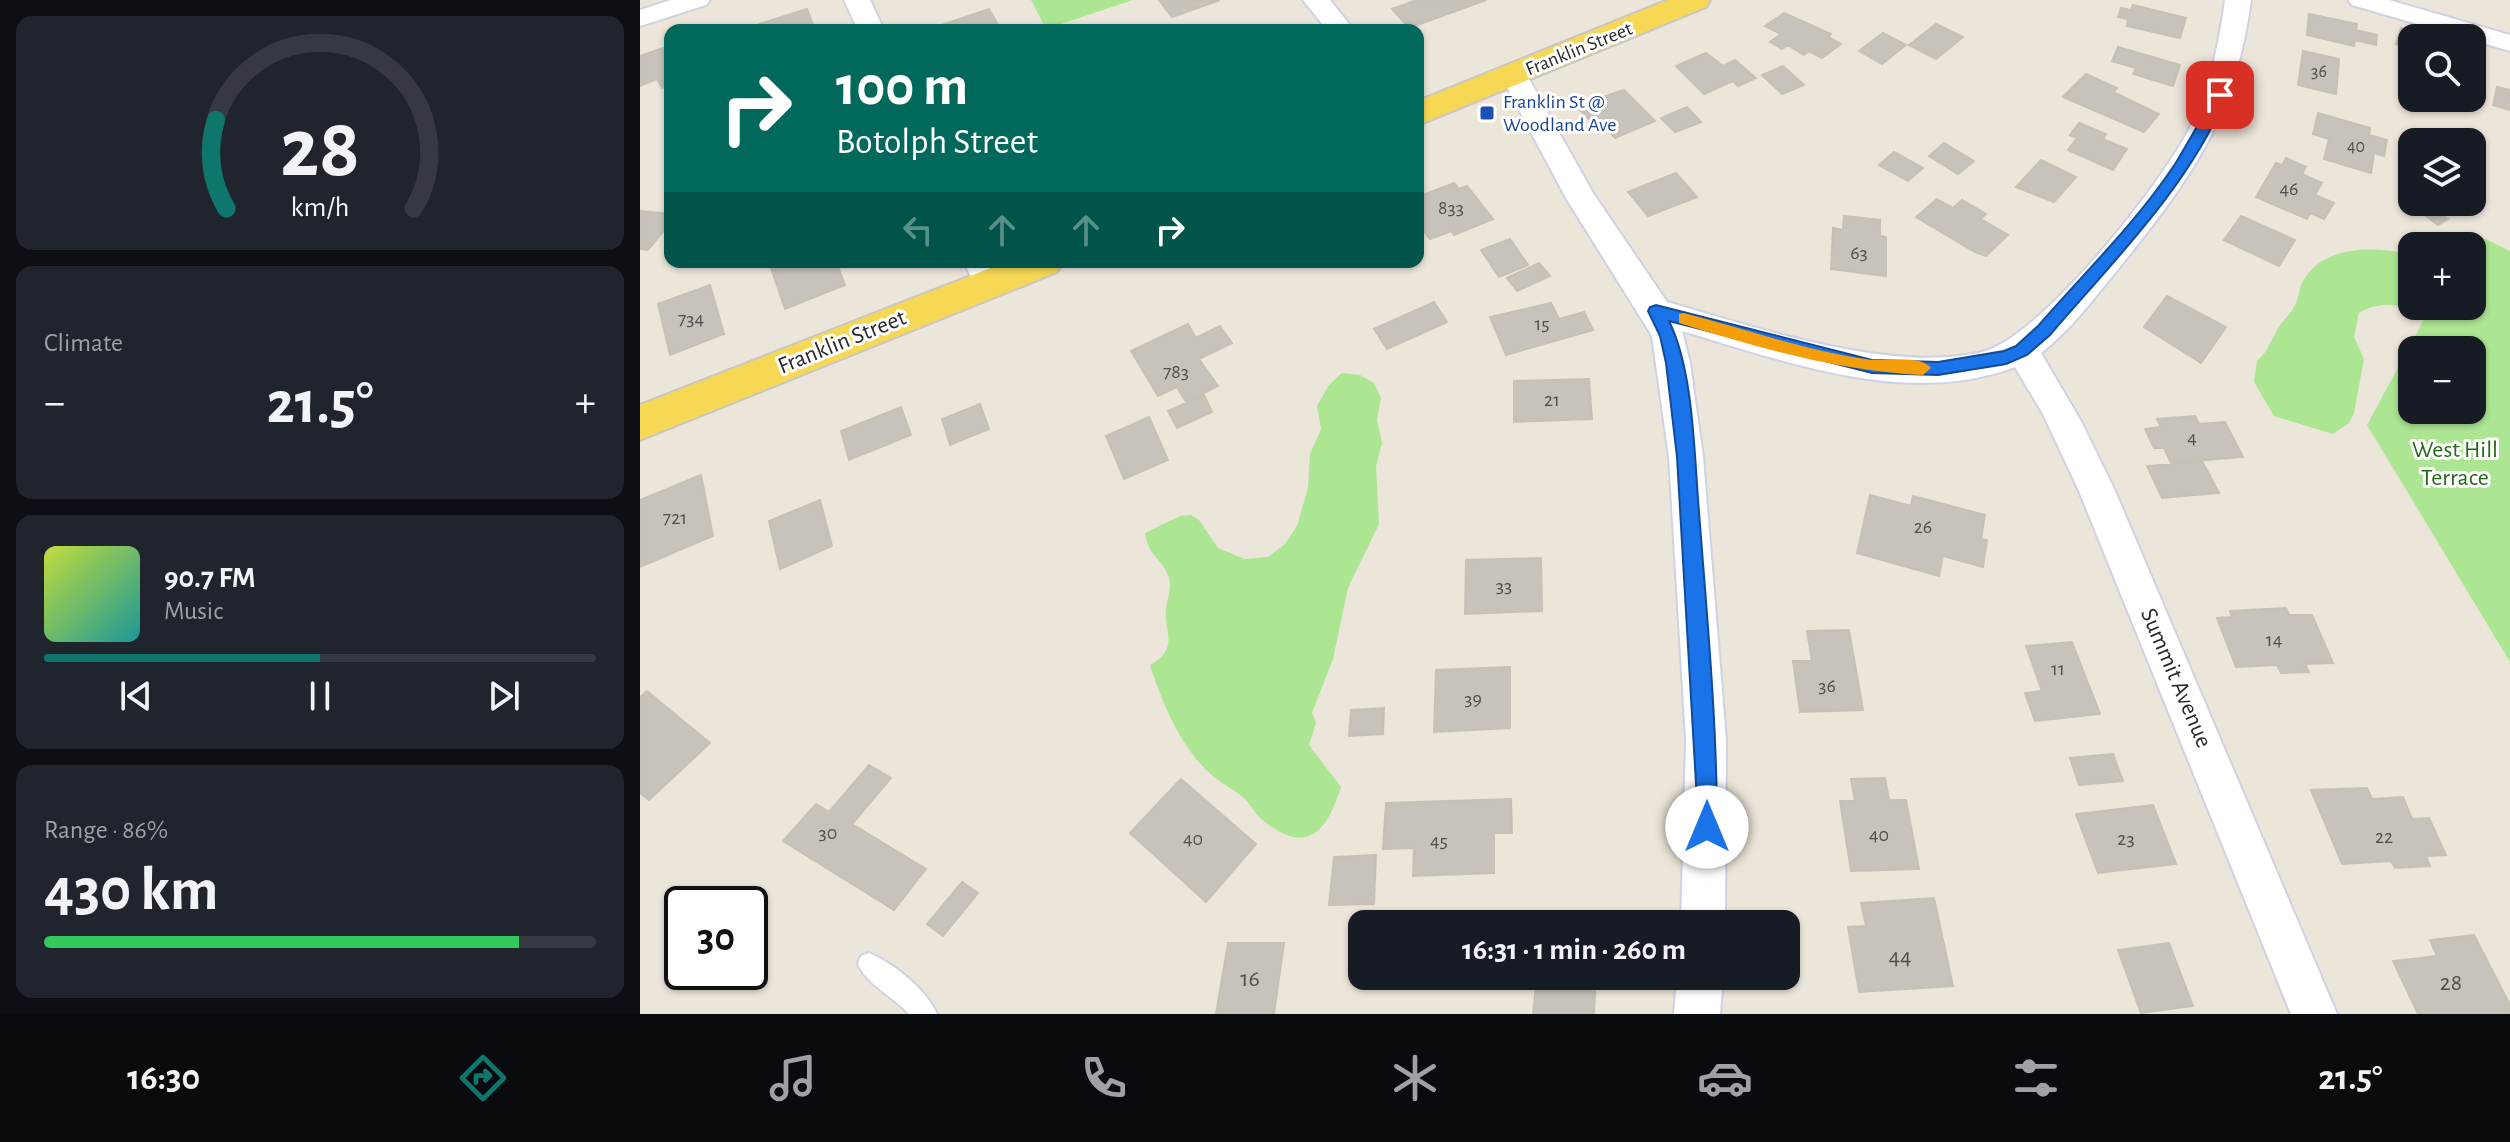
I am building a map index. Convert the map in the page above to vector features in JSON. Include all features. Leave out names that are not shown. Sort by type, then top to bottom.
[{"type":"main road","name":"Franklin Street","points":[[1424,112],[1695,0]]},
{"type":"main road","name":"Franklin Street","points":[[640,423],[984,273],[1011,268]]},
{"type":"street","points":[[640,18],[697,0]]},
{"type":"street","points":[[857,0],[868,24]]},
{"type":"street","points":[[1316,0],[1336,24]]},
{"type":"street","points":[[1656,311],[1819,356],[1872,366],[1963,366],[1989,362],[2022,351],[2112,254],[2188,159],[2220,95],[2238,0]]},
{"type":"street","points":[[2361,0],[2510,43]]},
{"type":"street","points":[[1514,76],[1581,198],[1656,311],[1668,336],[1687,472],[1706,740],[1703,910]]},
{"type":"street","name":"Summit Avenue","points":[[2022,351],[2043,383],[2101,501],[2186,697],[2314,1014]]},
{"type":"street","points":[[1697,1014],[1699,990]]},
{"type":"lane","points":[[869,964],[904,991],[925,1014]]},
{"type":"green space","points":[[1031,0],[1133,0],[1061,24],[1043,24]]},
{"type":"green space","name":"West Hill Terrace","points":[[2486,239],[2510,251],[2510,662],[2367,425],[2398,368],[2398,424],[2486,424],[2486,336],[2415,336],[2424,320],[2486,320]]},
{"type":"green space","points":[[2383,250],[2398,252],[2398,306],[2375,306],[2359,313],[2354,337],[2364,359],[2354,413],[2349,423],[2333,434],[2274,416],[2254,382],[2257,361],[2293,308],[2303,281],[2312,269],[2337,254]]},
{"type":"green space","points":[[1342,373],[1360,375],[1374,383],[1381,398],[1377,420],[1382,443],[1376,466],[1379,524],[1348,588],[1333,659],[1312,713],[1316,723],[1309,745],[1341,787],[1321,828],[1301,838],[1276,830],[1260,818],[1244,798],[1202,766],[1174,726],[1150,665],[1159,659],[1168,645],[1166,609],[1170,581],[1149,546],[1145,533],[1180,516],[1191,515],[1199,520],[1218,548],[1245,559],[1268,557],[1285,544],[1297,526],[1308,488],[1310,454],[1321,429],[1317,406],[1329,385]]},
{"type":"building","points":[[1159,0],[1220,0],[1172,17]]},
{"type":"building","points":[[1417,0],[1486,0],[1420,24],[1405,24],[1392,9]]},
{"type":"building","points":[[2133,5],[2186,18],[2180,38],[2127,26],[2128,19],[2118,17],[2121,8],[2131,10]]},
{"type":"building","points":[[807,9],[813,24],[759,24]]},
{"type":"building","points":[[989,9],[998,24],[945,24]]},
{"type":"building","points":[[1784,13],[1831,34],[1828,37],[1841,44],[1822,58],[1809,51],[1804,55],[1788,45],[1782,49],[1770,42],[1781,34],[1765,26]]},
{"type":"building","points":[[2309,14],[2357,24],[2356,30],[2377,35],[2376,45],[2355,40],[2354,46],[2307,35]]},
{"type":"building","points":[[1936,24],[1963,37],[1936,59],[1909,45]]},
{"type":"building","points":[[1883,33],[1906,45],[1882,64],[1859,51]]},
{"type":"building","points":[[2118,47],[2180,65],[2173,86],[2133,74],[2136,68],[2112,61]]},
{"type":"building","points":[[663,48],[664,87],[657,79],[640,86],[640,56]]},
{"type":"building","points":[[2303,51],[2339,59],[2336,94],[2298,85]]},
{"type":"building","points":[[1706,53],[1723,66],[1735,60],[1756,78],[1738,86],[1733,81],[1704,94],[1676,66]]},
{"type":"building","points":[[1783,66],[1804,85],[1782,94],[1762,75]]},
{"type":"building","points":[[2086,74],[2117,88],[2113,92],[2159,114],[2144,132],[2063,97]]},
{"type":"building","points":[[2497,87],[2510,90],[2510,110],[2493,105]]},
{"type":"building","points":[[1624,90],[1655,121],[1615,138],[1598,119],[1592,122],[1576,106]]},
{"type":"building","points":[[1687,107],[1701,122],[1675,132],[1661,118]]},
{"type":"building","points":[[2318,113],[2370,128],[2369,135],[2387,140],[2384,156],[2374,153],[2371,173],[2324,159],[2329,139],[2313,134]]},
{"type":"building","points":[[2079,123],[2106,134],[2103,139],[2127,149],[2113,170],[2068,150],[2077,138],[2070,135]]},
{"type":"building","points":[[1944,143],[1974,161],[1958,174],[1929,156]]},
{"type":"building","points":[[1894,152],[1923,168],[1908,181],[1879,165]]},
{"type":"building","points":[[2286,158],[2306,167],[2302,174],[2322,183],[2315,195],[2334,203],[2324,219],[2310,213],[2307,219],[2256,197],[2276,163],[2282,165]]},
{"type":"building","points":[[2041,160],[2076,177],[2054,202],[2016,187]]},
{"type":"building","points":[[1676,173],[1697,197],[1648,216],[1628,192]]},
{"type":"building","points":[[1454,183],[1459,189],[1467,186],[1493,219],[1454,235],[1451,231],[1430,239],[1424,231],[1424,195]]},
{"type":"building","points":[[1937,199],[1953,208],[1962,200],[1986,214],[1981,219],[2008,235],[1986,256],[1975,252],[1916,217]]},
{"type":"building","points":[[640,211],[664,213],[664,230],[648,250],[640,249]]},
{"type":"building","points":[[1844,216],[1880,220],[1880,236],[1886,237],[1886,276],[1831,269],[1833,228],[1843,230]]},
{"type":"building","points":[[2241,216],[2295,240],[2279,266],[2224,240]]},
{"type":"building","points":[[2426,216],[2448,219],[2438,225]]},
{"type":"building","points":[[1510,239],[1528,265],[1499,277],[1481,250]]},
{"type":"building","points":[[1539,263],[1550,276],[1517,291],[1507,278]]},
{"type":"building","points":[[771,268],[838,268],[845,285],[785,309]]},
{"type":"building","points":[[710,285],[724,334],[670,355],[658,304]]},
{"type":"building","points":[[2167,296],[2226,327],[2201,363],[2144,327]]},
{"type":"building","points":[[1434,302],[1447,322],[1387,349],[1374,329]]},
{"type":"building","points":[[1551,303],[1559,319],[1584,312],[1593,330],[1506,355],[1490,317]]},
{"type":"building","points":[[1188,324],[1196,338],[1220,326],[1232,343],[1199,359],[1218,386],[1186,402],[1177,387],[1158,396],[1131,351]]},
{"type":"building","points":[[1589,379],[1592,419],[1514,422],[1514,381]]},
{"type":"building","points":[[1204,395],[1212,412],[1177,428],[1168,411]]},
{"type":"building","points":[[980,404],[989,429],[950,445],[942,419]]},
{"type":"building","points":[[901,407],[911,435],[849,460],[841,431]]},
{"type":"building","points":[[2195,416],[2199,424],[2225,422],[2243,457],[2171,463],[2164,448],[2154,448],[2145,429],[2161,427],[2157,419]]},
{"type":"building","points":[[1149,417],[1168,460],[1124,479],[1106,436]]},
{"type":"building","points":[[2202,461],[2219,493],[2162,498],[2147,466]]},
{"type":"building","points":[[701,475],[713,536],[640,567],[640,500]]},
{"type":"building","points":[[1870,495],[1911,506],[1913,496],[1985,515],[1981,539],[1987,540],[1983,567],[1943,556],[1939,576],[1857,553]]},
{"type":"building","points":[[820,500],[832,546],[780,569],[769,521]]},
{"type":"building","points":[[1541,558],[1542,611],[1465,614],[1466,560]]},
{"type":"building","points":[[2286,608],[2289,615],[2312,615],[2333,663],[2305,664],[2309,672],[2281,673],[2277,665],[2236,667],[2217,618],[2232,617],[2230,611]]},
{"type":"building","points":[[1849,630],[1863,710],[1800,712],[1793,661],[1812,661],[1807,631]]},
{"type":"building","points":[[2072,642],[2100,714],[2035,721],[2025,693],[2042,691],[2026,646]]},
{"type":"building","points":[[1510,667],[1510,728],[1434,732],[1436,670]]},
{"type":"building","points":[[647,691],[710,743],[649,800],[640,793],[640,697]]},
{"type":"building","points":[[1384,708],[1383,734],[1349,736],[1351,710]]},
{"type":"building","points":[[2113,754],[2123,781],[2079,785],[2070,758]]},
{"type":"building","points":[[869,765],[891,778],[852,824],[926,869],[894,910],[783,841],[816,804],[829,812]]},
{"type":"building","points":[[1885,778],[1889,800],[1906,800],[1919,869],[1851,871],[1840,801],[1855,801],[1851,779]]},
{"type":"building","points":[[1181,779],[1256,844],[1206,902],[1130,833]]},
{"type":"building","points":[[2367,788],[2372,799],[2403,797],[2412,819],[2429,818],[2446,855],[2426,856],[2430,866],[2395,868],[2391,861],[2342,864],[2311,790]]},
{"type":"building","points":[[1511,799],[1512,833],[1494,833],[1494,873],[1413,876],[1414,848],[1383,849],[1386,803]]},
{"type":"building","points":[[2153,805],[2176,864],[2098,873],[2076,814]]},
{"type":"building","points":[[1376,855],[1374,904],[1329,905],[1334,857]]},
{"type":"building","points":[[962,882],[978,893],[943,936],[927,924]]},
{"type":"building","points":[[1934,898],[1953,986],[1859,992],[1848,927],[1866,926],[1861,903]]},
{"type":"building","points":[[2474,935],[2510,1005],[2510,1014],[2418,1014],[2393,961],[2437,956],[2430,940]]},
{"type":"building","points":[[1228,943],[1284,943],[1274,1014],[1216,1014]]},
{"type":"building","points":[[2169,943],[2193,1006],[2141,1013],[2118,950]]},
{"type":"building","points":[[1536,990],[1595,990],[1594,1014],[1533,1014]]},
{"type":"slow traffic","points":[[1684,319],[1838,360],[1888,368],[1923,368]]},
{"type":"place","name":"Franklin St @ Woodland Ave","points":[[1487,113]]},
{"type":"route","points":[[1707,827],[1706,740],[1686,457],[1674,363],[1668,336],[1656,311],[1819,356],[1872,366],[1963,366],[1989,362],[2022,351],[2112,254],[2167,188],[2206,128],[2220,95]]}]
